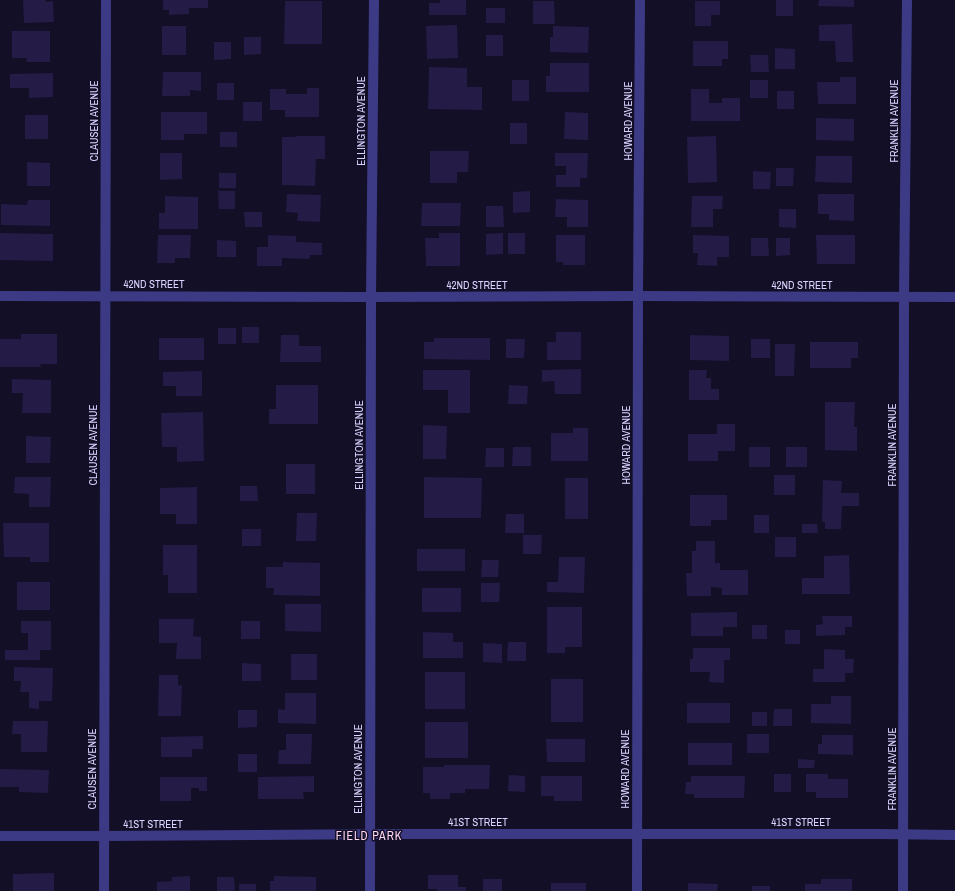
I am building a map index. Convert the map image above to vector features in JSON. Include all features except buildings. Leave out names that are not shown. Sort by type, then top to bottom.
[{"type":"street","name":"CLAUSEN AVENUE","points":[[104,891],[106,0]]},
{"type":"street","name":"ELLINGTON AVENUE","points":[[370,891],[374,0]]},
{"type":"street","name":"HOWARD AVENUE","points":[[637,891],[640,0]]},
{"type":"street","name":"FRANKLIN AVENUE","points":[[903,891],[904,298],[907,0]]},
{"type":"street","name":"42ND STREET","points":[[0,296],[638,296],[955,298]]},
{"type":"street","name":"41ST STREET","points":[[0,836],[370,834],[955,835]]},
{"type":"district","name":"FIELD PARK","points":[[369,836]]}]
